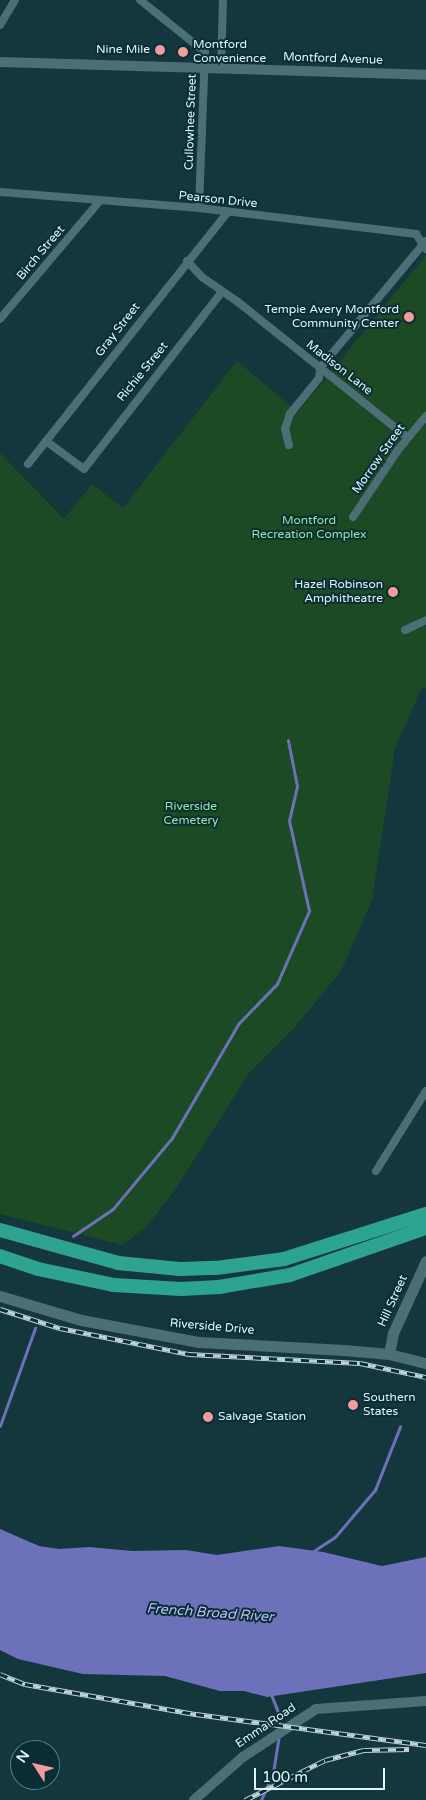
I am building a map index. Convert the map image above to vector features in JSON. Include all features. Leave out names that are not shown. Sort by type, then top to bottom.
[{"type":"highway","points":[[0,1230],[111,1262],[189,1269],[251,1265],[284,1259],[420,1216]]},
{"type":"highway","points":[[0,1256],[38,1269],[114,1285],[181,1289],[219,1287],[290,1275],[426,1228]]},
{"type":"main road","name":"Hill Street","points":[[389,1354],[393,1333],[426,1261]]},
{"type":"main road","name":"Riverside Drive","points":[[0,1296],[81,1320],[198,1342],[389,1354],[426,1363]]},
{"type":"street","points":[[0,25],[15,0]]},
{"type":"street","name":"Cullowhee Street","points":[[140,0],[205,52],[198,208]]},
{"type":"street","points":[[221,68],[222,0]]},
{"type":"street","name":"Montford Avenue","points":[[0,62],[426,76]]},
{"type":"street","name":"Pearson Drive","points":[[0,192],[99,202],[198,208],[416,234],[425,245]]},
{"type":"street","name":"Birch Street","points":[[0,319],[99,202]]},
{"type":"street","name":"Gray Street","points":[[28,464],[187,261],[228,212]]},
{"type":"street","points":[[289,446],[285,429],[290,414],[319,378],[320,368],[425,245]]},
{"type":"street","name":"Madison Lane","points":[[187,261],[222,292],[407,437]]},
{"type":"street","name":"Richie Street","points":[[46,441],[84,469],[222,292]]},
{"type":"street","name":"Morrow Street","points":[[353,517],[407,437],[426,416]]},
{"type":"street","points":[[406,630],[426,620]]},
{"type":"street","points":[[376,1171],[426,1091]]},
{"type":"street","name":"Emma Road","points":[[194,1800],[265,1742],[316,1709],[336,1706],[426,1701]]},
{"type":"green space","name":"Riverside Cemetery","points":[[426,255],[426,688],[422,687],[395,748],[372,900],[341,971],[295,1027],[249,1073],[175,1190],[146,1227],[122,1245],[0,1214],[0,453],[64,519],[92,484],[123,508],[237,361],[298,412]]},
{"type":"water","name":"French Broad River","points":[[0,1529],[39,1546],[59,1549],[89,1547],[132,1551],[186,1550],[217,1555],[279,1546],[323,1552],[382,1566],[426,1557],[426,1673],[267,1697],[244,1691],[220,1691],[165,1676],[83,1674],[18,1659],[0,1650]]},
{"type":"waterway","points":[[73,1236],[113,1209],[172,1138],[239,1023],[277,984],[309,911],[289,821],[297,786],[288,741]]},
{"type":"waterway","points":[[0,1426],[35,1328]]},
{"type":"waterway","points":[[312,1552],[335,1537],[375,1490],[400,1427]]},
{"type":"waterway","points":[[271,1693],[279,1714],[279,1729]]},
{"type":"waterway","points":[[261,1800],[273,1773],[279,1737]]},
{"type":"railway","points":[[0,1309],[60,1328],[189,1354],[360,1363],[426,1377]]},
{"type":"railway","points":[[0,1674],[25,1684],[196,1714],[426,1745]]},
{"type":"railway","points":[[245,1800],[325,1760],[364,1750],[409,1749]]},
{"type":"place","name":"Nine Mile","points":[[160,50]]},
{"type":"place","name":"Montford Convenience","points":[[183,52]]},
{"type":"place","name":"Tempie Avery Montford Community Center","points":[[409,317]]},
{"type":"place","name":"Hazel Robinson Amphitheatre","points":[[393,592]]},
{"type":"place","name":"Southern States","points":[[353,1405]]},
{"type":"place","name":"Salvage Station","points":[[208,1417]]},
{"type":"park label","name":"Montford Recreation Complex","points":[[309,528]]}]
